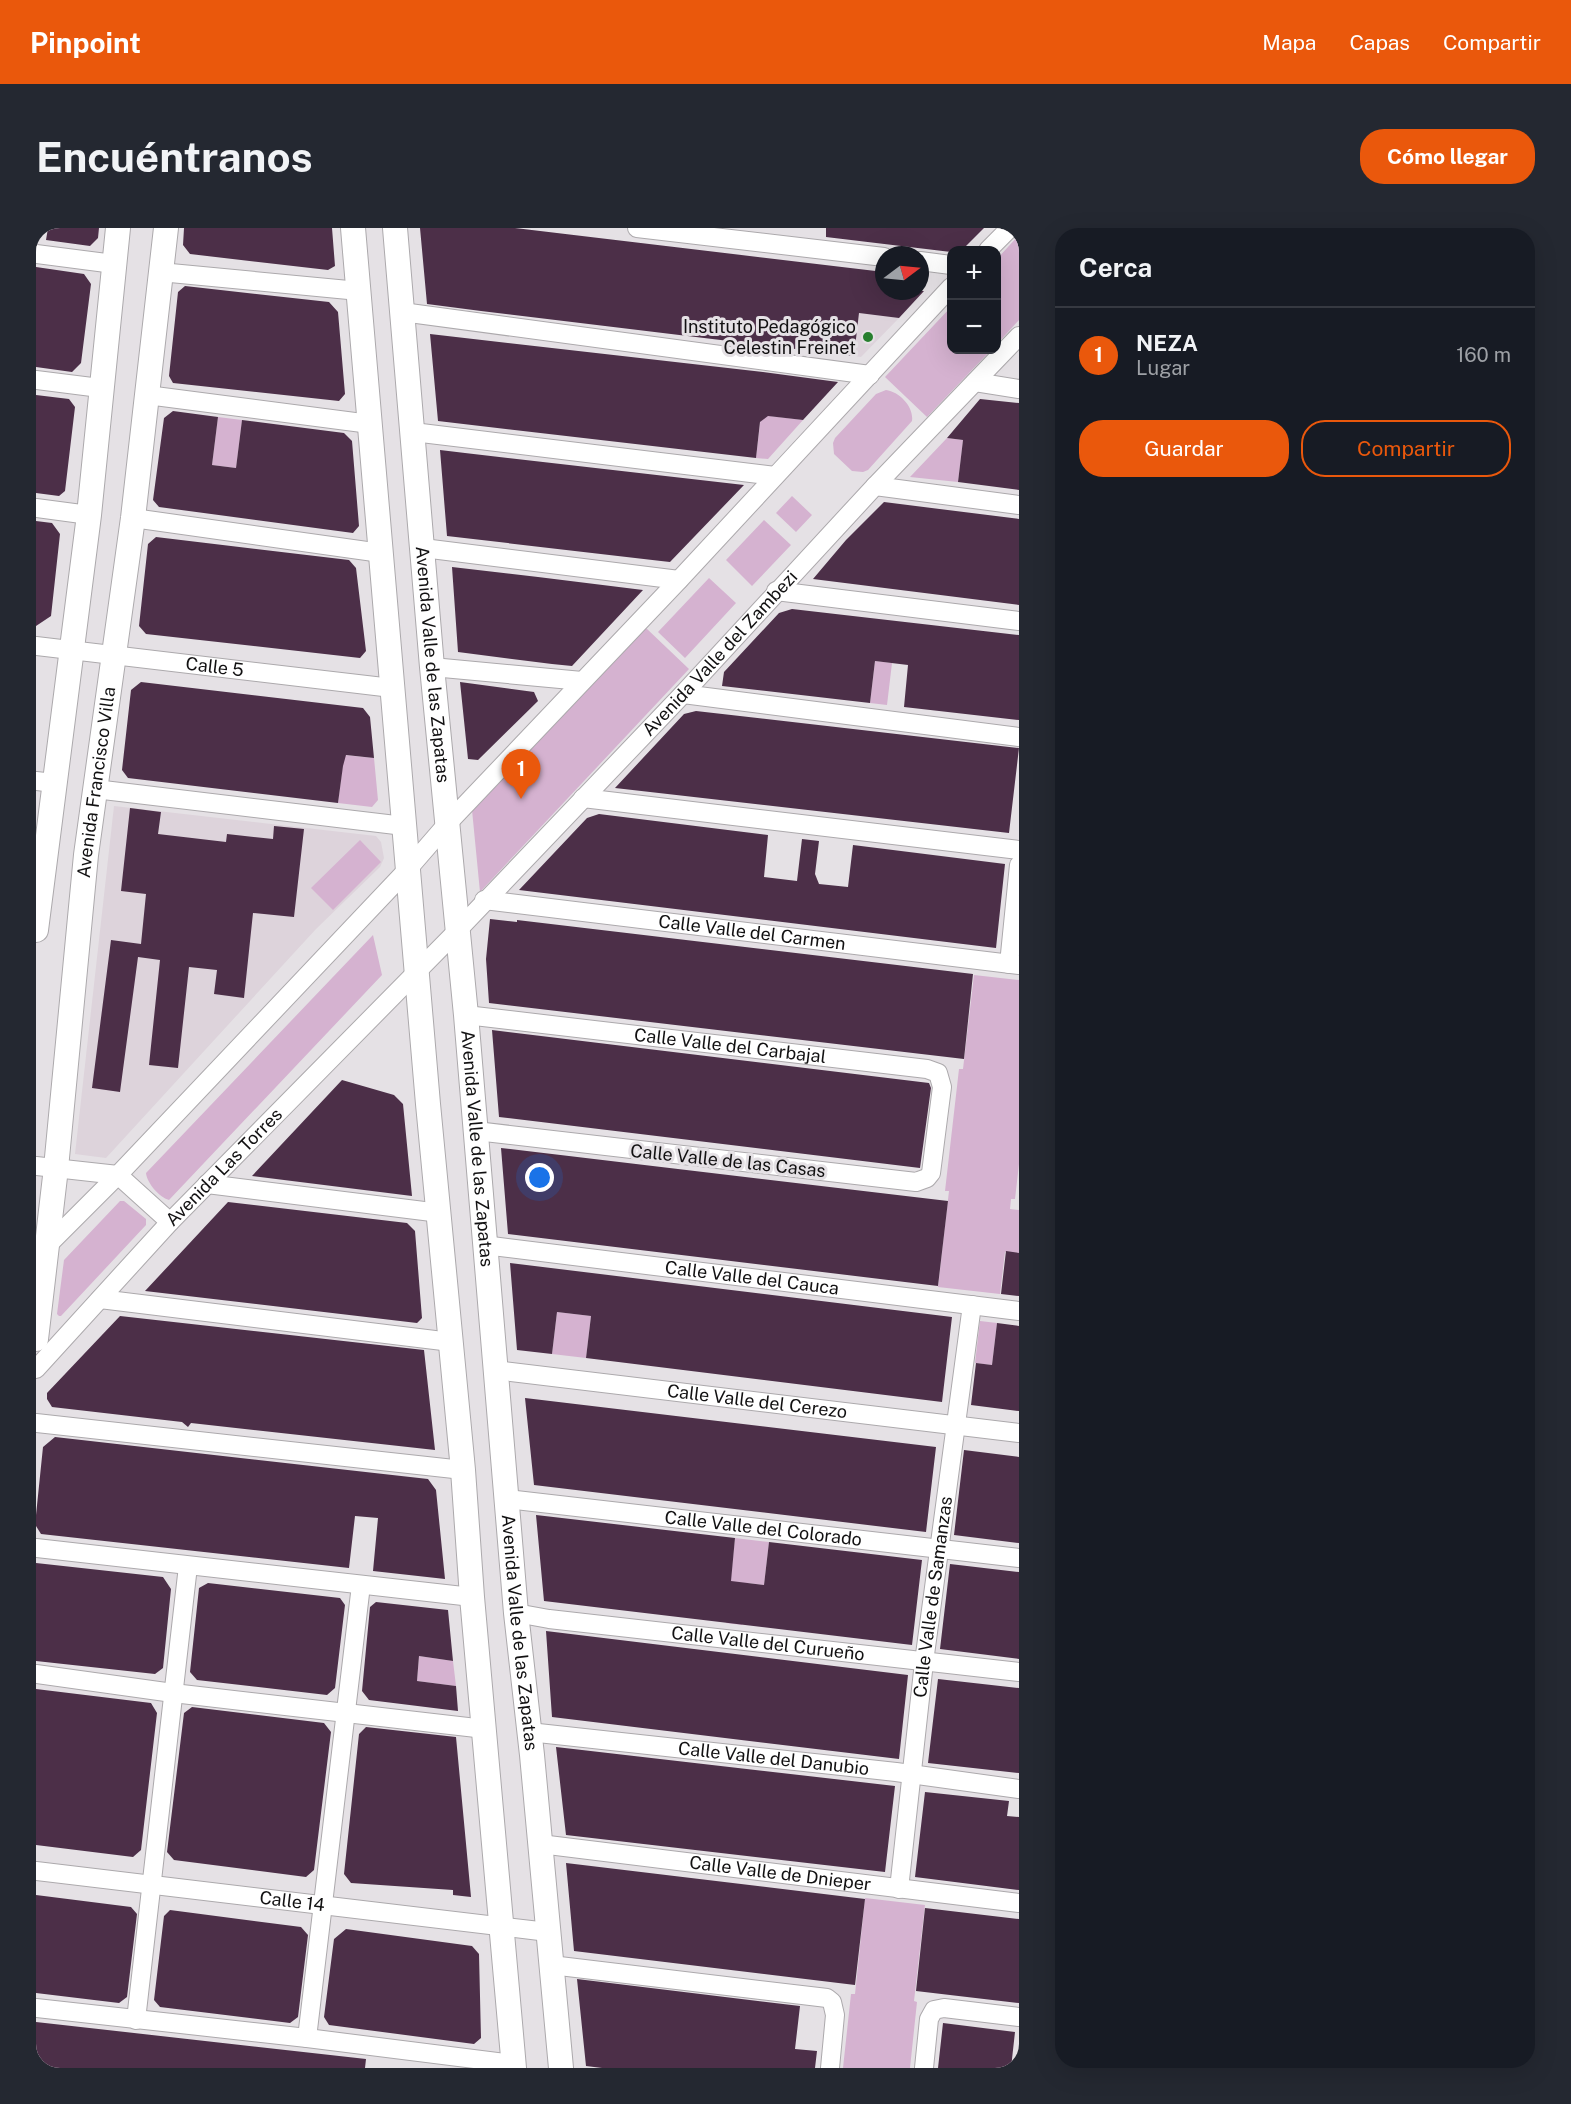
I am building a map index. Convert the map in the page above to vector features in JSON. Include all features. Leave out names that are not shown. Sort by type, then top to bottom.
[{"type":"main road","points":[[37,918],[46,854],[45,782],[72,650],[89,515],[100,388],[118,228]]},
{"type":"main road","name":"Avenida Francisco Villa","points":[[36,1339],[46,1167],[86,855],[133,518],[166,228]]},
{"type":"main road","points":[[353,228],[514,2066]]},
{"type":"main road","name":"Avenida Valle de las Zapatas","points":[[395,228],[432,667],[466,1014],[516,1613],[561,2068]]},
{"type":"main road","points":[[46,854],[86,855]]},
{"type":"street","points":[[637,228],[875,256]]},
{"type":"street","points":[[992,246],[1010,228]]},
{"type":"street","points":[[36,254],[114,264]]},
{"type":"street","points":[[929,262],[947,264]]},
{"type":"street","points":[[160,272],[359,291]]},
{"type":"street","points":[[41,1252],[408,869],[447,824],[679,580],[947,291]]},
{"type":"street","points":[[402,312],[870,375]]},
{"type":"street","name":"Avenida Valle del Zambezi","points":[[418,970],[1019,336]]},
{"type":"street","points":[[36,380],[100,388]]},
{"type":"street","points":[[975,382],[1019,389]]},
{"type":"street","points":[[147,394],[370,424]]},
{"type":"street","points":[[413,432],[776,476]]},
{"type":"street","points":[[875,486],[1019,505]]},
{"type":"street","points":[[36,508],[89,515]]},
{"type":"street","points":[[133,518],[381,553]]},
{"type":"street","points":[[423,548],[679,580]]},
{"type":"street","points":[[776,591],[1019,621]]},
{"type":"street","name":"Calle 5","points":[[36,646],[392,688]]},
{"type":"street","points":[[432,667],[582,681]]},
{"type":"street","points":[[682,694],[1019,737]]},
{"type":"street","points":[[95,789],[404,826]]},
{"type":"street","points":[[583,798],[1019,850]]},
{"type":"street","points":[[1014,964],[1019,865]]},
{"type":"street","name":"Calle Valle del Carmen","points":[[484,900],[1014,964]]},
{"type":"street","name":"Avenida Las Torres","points":[[36,1370],[170,1222],[418,970]]},
{"type":"street","name":"Calle Valle del Carbajal","points":[[466,1014],[927,1069],[938,1073],[942,1087],[937,1128]]},
{"type":"street","name":"Calle Valle de las Casas","points":[[476,1131],[916,1182],[927,1178],[931,1173],[937,1128]]},
{"type":"street","points":[[46,1167],[118,1174],[170,1222]]},
{"type":"street","points":[[207,1184],[440,1213]]},
{"type":"street","name":"Calle Valle del Cauca","points":[[484,1245],[1019,1311]]},
{"type":"street","points":[[100,1299],[451,1342]]},
{"type":"street","name":"Calle Valle de Samanzas","points":[[899,1888],[938,1549],[972,1305]]},
{"type":"street","name":"Calle Valle del Cerezo","points":[[495,1370],[1019,1433]]},
{"type":"street","points":[[36,1422],[463,1470]]},
{"type":"street","name":"Calle Valle del Colorado","points":[[507,1499],[1019,1558]]},
{"type":"street","points":[[36,1548],[472,1597]]},
{"type":"street","points":[[136,2020],[188,1566]]},
{"type":"street","points":[[307,2038],[361,1585]]},
{"type":"street","name":"Calle Valle del Curueño","points":[[516,1613],[1019,1672]]},
{"type":"street","points":[[36,1674],[173,1693],[485,1729]]},
{"type":"street","name":"Calle Valle del Danubio","points":[[529,1732],[1019,1789]]},
{"type":"street","name":"Calle Valle de Dnieper","points":[[540,1844],[1019,1903]]},
{"type":"street","name":"Calle 14","points":[[36,1870],[548,1932]]},
{"type":"street","points":[[551,1965],[821,1997],[832,2002],[835,2015],[830,2068]]},
{"type":"street","points":[[36,2008],[307,2038],[514,2066]]},
{"type":"street","points":[[924,2068],[929,2019],[934,2010],[944,2008],[1019,2017]]},
{"type":"shaded area","points":[[1019,235],[1019,320],[1001,340],[1001,300],[1001,255]]},
{"type":"shaded area","points":[[947,311],[947,354],[987,354],[927,417],[885,377]]},
{"type":"shaded area","name":"Instituto Pedagógico Celestin Freinet","points":[[859,313],[899,318],[861,357],[854,356]]},
{"type":"shaded area","points":[[886,390],[905,401],[911,411],[912,421],[868,470],[852,471],[834,454],[835,438],[876,394]]},
{"type":"shaded area","points":[[761,415],[803,420],[768,459],[756,458]]},
{"type":"shaded area","points":[[218,417],[242,420],[236,468],[212,465]]},
{"type":"shaded area","points":[[947,438],[963,440],[958,482],[910,477]]},
{"type":"shaded area","points":[[792,496],[812,515],[796,532],[776,513]]},
{"type":"shaded area","points":[[764,520],[791,545],[752,586],[726,560]]},
{"type":"shaded area","points":[[709,578],[736,603],[685,658],[658,632]]},
{"type":"shaded area","points":[[646,628],[689,669],[480,892],[472,810]]},
{"type":"shaded area","points":[[875,661],[892,663],[887,705],[870,703]]},
{"type":"shaded area","points":[[344,755],[374,758],[378,800],[372,807],[338,803]]},
{"type":"shaded area","points":[[114,806],[376,836],[381,842],[384,858],[380,867],[316,929],[106,1158],[75,1154]]},
{"type":"shaded area","points":[[360,840],[381,862],[333,910],[311,888]]},
{"type":"shaded area","points":[[373,935],[382,975],[169,1200],[161,1196],[151,1185],[146,1173]]},
{"type":"shaded area","points":[[974,975],[1019,980],[1019,1164],[1015,1199],[1011,1199],[1010,1209],[1019,1210],[1019,1253],[1005,1252],[1000,1294],[938,1287],[949,1191],[945,1191],[959,1069],[963,1069]]},
{"type":"shaded area","points":[[120,1201],[124,1201],[146,1219],[146,1225],[59,1316],[57,1314],[64,1260]]},
{"type":"shaded area","points":[[557,1312],[591,1316],[586,1358],[552,1354]]},
{"type":"shaded area","points":[[980,1321],[997,1323],[992,1365],[975,1363]]},
{"type":"shaded area","points":[[735,1538],[769,1542],[764,1585],[748,1583],[742,1625],[726,1623]]},
{"type":"shaded area","points":[[419,1656],[453,1661],[456,1686],[417,1681]]},
{"type":"shaded area","points":[[865,1898],[925,1905],[914,2001],[917,2002],[910,2068],[843,2068],[851,1994],[855,1994]]},
{"type":"building","points":[[48,228],[99,228],[98,238],[90,246],[46,240]]},
{"type":"building","points":[[184,228],[332,228],[335,266],[328,270],[190,254],[183,245]]},
{"type":"building","points":[[420,228],[515,228],[875,271],[875,300],[916,300],[899,318],[859,313],[854,356],[427,304]]},
{"type":"building","points":[[826,228],[984,228],[966,246],[947,246],[947,252],[929,249],[929,246],[901,246],[826,237]]},
{"type":"building","points":[[36,267],[84,274],[91,284],[81,363],[72,372],[36,367]]},
{"type":"building","points":[[185,286],[329,302],[338,312],[345,394],[339,401],[173,383],[169,376],[178,292]]},
{"type":"building","points":[[430,334],[838,382],[803,420],[768,416],[760,422],[756,458],[438,421]]},
{"type":"building","points":[[36,395],[69,399],[75,407],[65,491],[59,496],[36,493]]},
{"type":"building","points":[[980,399],[1019,403],[1019,490],[958,482],[963,440],[947,438]]},
{"type":"building","points":[[173,411],[218,417],[212,465],[236,468],[242,420],[344,433],[352,441],[359,526],[353,533],[159,507],[153,500],[164,418]]},
{"type":"building","points":[[440,450],[744,485],[670,562],[661,561],[447,536]]},
{"type":"building","points":[[884,502],[1019,519],[1019,605],[813,579],[846,540]]},
{"type":"building","points":[[36,521],[52,523],[60,534],[51,616],[36,626]]},
{"type":"building","points":[[156,537],[349,560],[356,568],[366,651],[360,658],[146,634],[139,626],[148,544]]},
{"type":"building","points":[[452,567],[643,590],[572,666],[552,664],[458,652]]},
{"type":"building","points":[[792,609],[1019,635],[1019,720],[904,707],[908,665],[875,661],[870,703],[722,686],[724,672],[779,613]]},
{"type":"building","points":[[141,682],[363,708],[370,717],[374,758],[346,755],[338,803],[128,778],[122,770],[131,690]]},
{"type":"building","points":[[460,682],[534,692],[538,701],[478,760],[468,759]]},
{"type":"building","points":[[696,711],[1019,748],[1009,833],[615,788],[684,714]]},
{"type":"building","points":[[130,808],[161,812],[158,834],[226,842],[227,834],[273,839],[274,826],[304,829],[294,917],[253,913],[244,998],[214,994],[217,970],[189,967],[178,1068],[149,1065],[160,960],[138,957],[120,1092],[92,1088],[111,940],[141,944],[146,894],[121,891]]},
{"type":"building","points":[[599,814],[768,835],[764,877],[797,881],[802,839],[819,841],[815,874],[819,884],[848,887],[853,845],[1005,864],[996,948],[519,890],[587,818]]},
{"type":"building","points":[[490,919],[517,922],[517,920],[973,974],[964,1059],[489,1003],[486,959]]},
{"type":"building","points":[[492,1030],[929,1083],[931,1088],[920,1168],[499,1117]]},
{"type":"building","points":[[342,1080],[394,1095],[403,1104],[412,1196],[252,1176]]},
{"type":"building","points":[[501,1148],[948,1201],[938,1286],[508,1234]]},
{"type":"building","points":[[228,1202],[407,1223],[415,1231],[422,1318],[417,1323],[145,1291]]},
{"type":"building","points":[[1006,1251],[1019,1253],[1019,1296],[1001,1294]]},
{"type":"building","points":[[510,1263],[952,1317],[942,1402],[586,1358],[591,1316],[557,1312],[552,1354],[517,1350]]},
{"type":"building","points":[[120,1316],[424,1350],[435,1450],[191,1423],[188,1427],[182,1422],[52,1407],[47,1399],[47,1393]]},
{"type":"building","points":[[997,1323],[1019,1326],[1019,1411],[971,1405],[976,1363],[992,1365]]},
{"type":"building","points":[[525,1398],[936,1447],[926,1532],[534,1485]]},
{"type":"building","points":[[55,1437],[428,1479],[436,1490],[445,1579],[373,1571],[378,1518],[355,1516],[349,1568],[41,1534],[36,1526],[36,1515],[43,1447]]},
{"type":"building","points":[[964,1450],[1019,1457],[1019,1543],[954,1535]]},
{"type":"building","points":[[536,1515],[735,1538],[731,1581],[764,1585],[769,1542],[922,1560],[912,1645],[544,1601]]},
{"type":"building","points":[[36,1563],[163,1577],[171,1589],[163,1668],[155,1674],[36,1661]]},
{"type":"building","points":[[950,1564],[1019,1572],[1019,1659],[940,1649]]},
{"type":"building","points":[[208,1583],[340,1598],[345,1605],[335,1688],[327,1695],[197,1680],[190,1672],[199,1588]]},
{"type":"building","points":[[376,1602],[448,1610],[453,1661],[419,1656],[417,1681],[456,1686],[458,1711],[369,1700],[362,1691],[370,1607]]},
{"type":"building","points":[[546,1631],[908,1675],[899,1759],[552,1717]]},
{"type":"building","points":[[938,1679],[1019,1688],[1019,1773],[928,1763]]},
{"type":"building","points":[[36,1689],[151,1703],[157,1713],[141,1850],[133,1857],[36,1845]]},
{"type":"building","points":[[192,1707],[324,1723],[331,1732],[314,1870],[306,1877],[174,1860],[167,1852],[184,1713]]},
{"type":"building","points":[[366,1727],[456,1737],[471,1897],[453,1895],[453,1890],[351,1883],[344,1874],[359,1734]]},
{"type":"building","points":[[556,1747],[895,1786],[885,1872],[566,1835]]},
{"type":"building","points":[[925,1792],[1009,1801],[1007,1816],[1019,1817],[1019,1890],[915,1877]]},
{"type":"building","points":[[566,1863],[865,1899],[855,1985],[574,1951]]},
{"type":"building","points":[[36,1895],[131,1907],[137,1914],[127,1997],[119,2003],[36,1993]]},
{"type":"building","points":[[925,1908],[1019,1919],[1019,2003],[916,1991]]},
{"type":"building","points":[[170,1910],[301,1927],[308,1935],[298,2017],[290,2023],[160,2007],[154,2000],[164,1916]]},
{"type":"building","points":[[346,1929],[472,1946],[479,1954],[481,2038],[474,2044],[329,2025],[324,2017],[334,1939]]},
{"type":"building","points":[[577,1979],[800,2006],[795,2049],[817,2051],[815,2068],[602,2068],[586,2066]]},
{"type":"building","points":[[36,2022],[366,2059],[365,2068],[36,2068]]},
{"type":"building","points":[[943,2023],[1015,2032],[1011,2068],[938,2068]]},
{"type":"place","name":"Instituto Pedagógico Celestin Freinet","points":[[868,337]]},
{"type":"place","name":"NEZA","points":[[521,799]]}]
